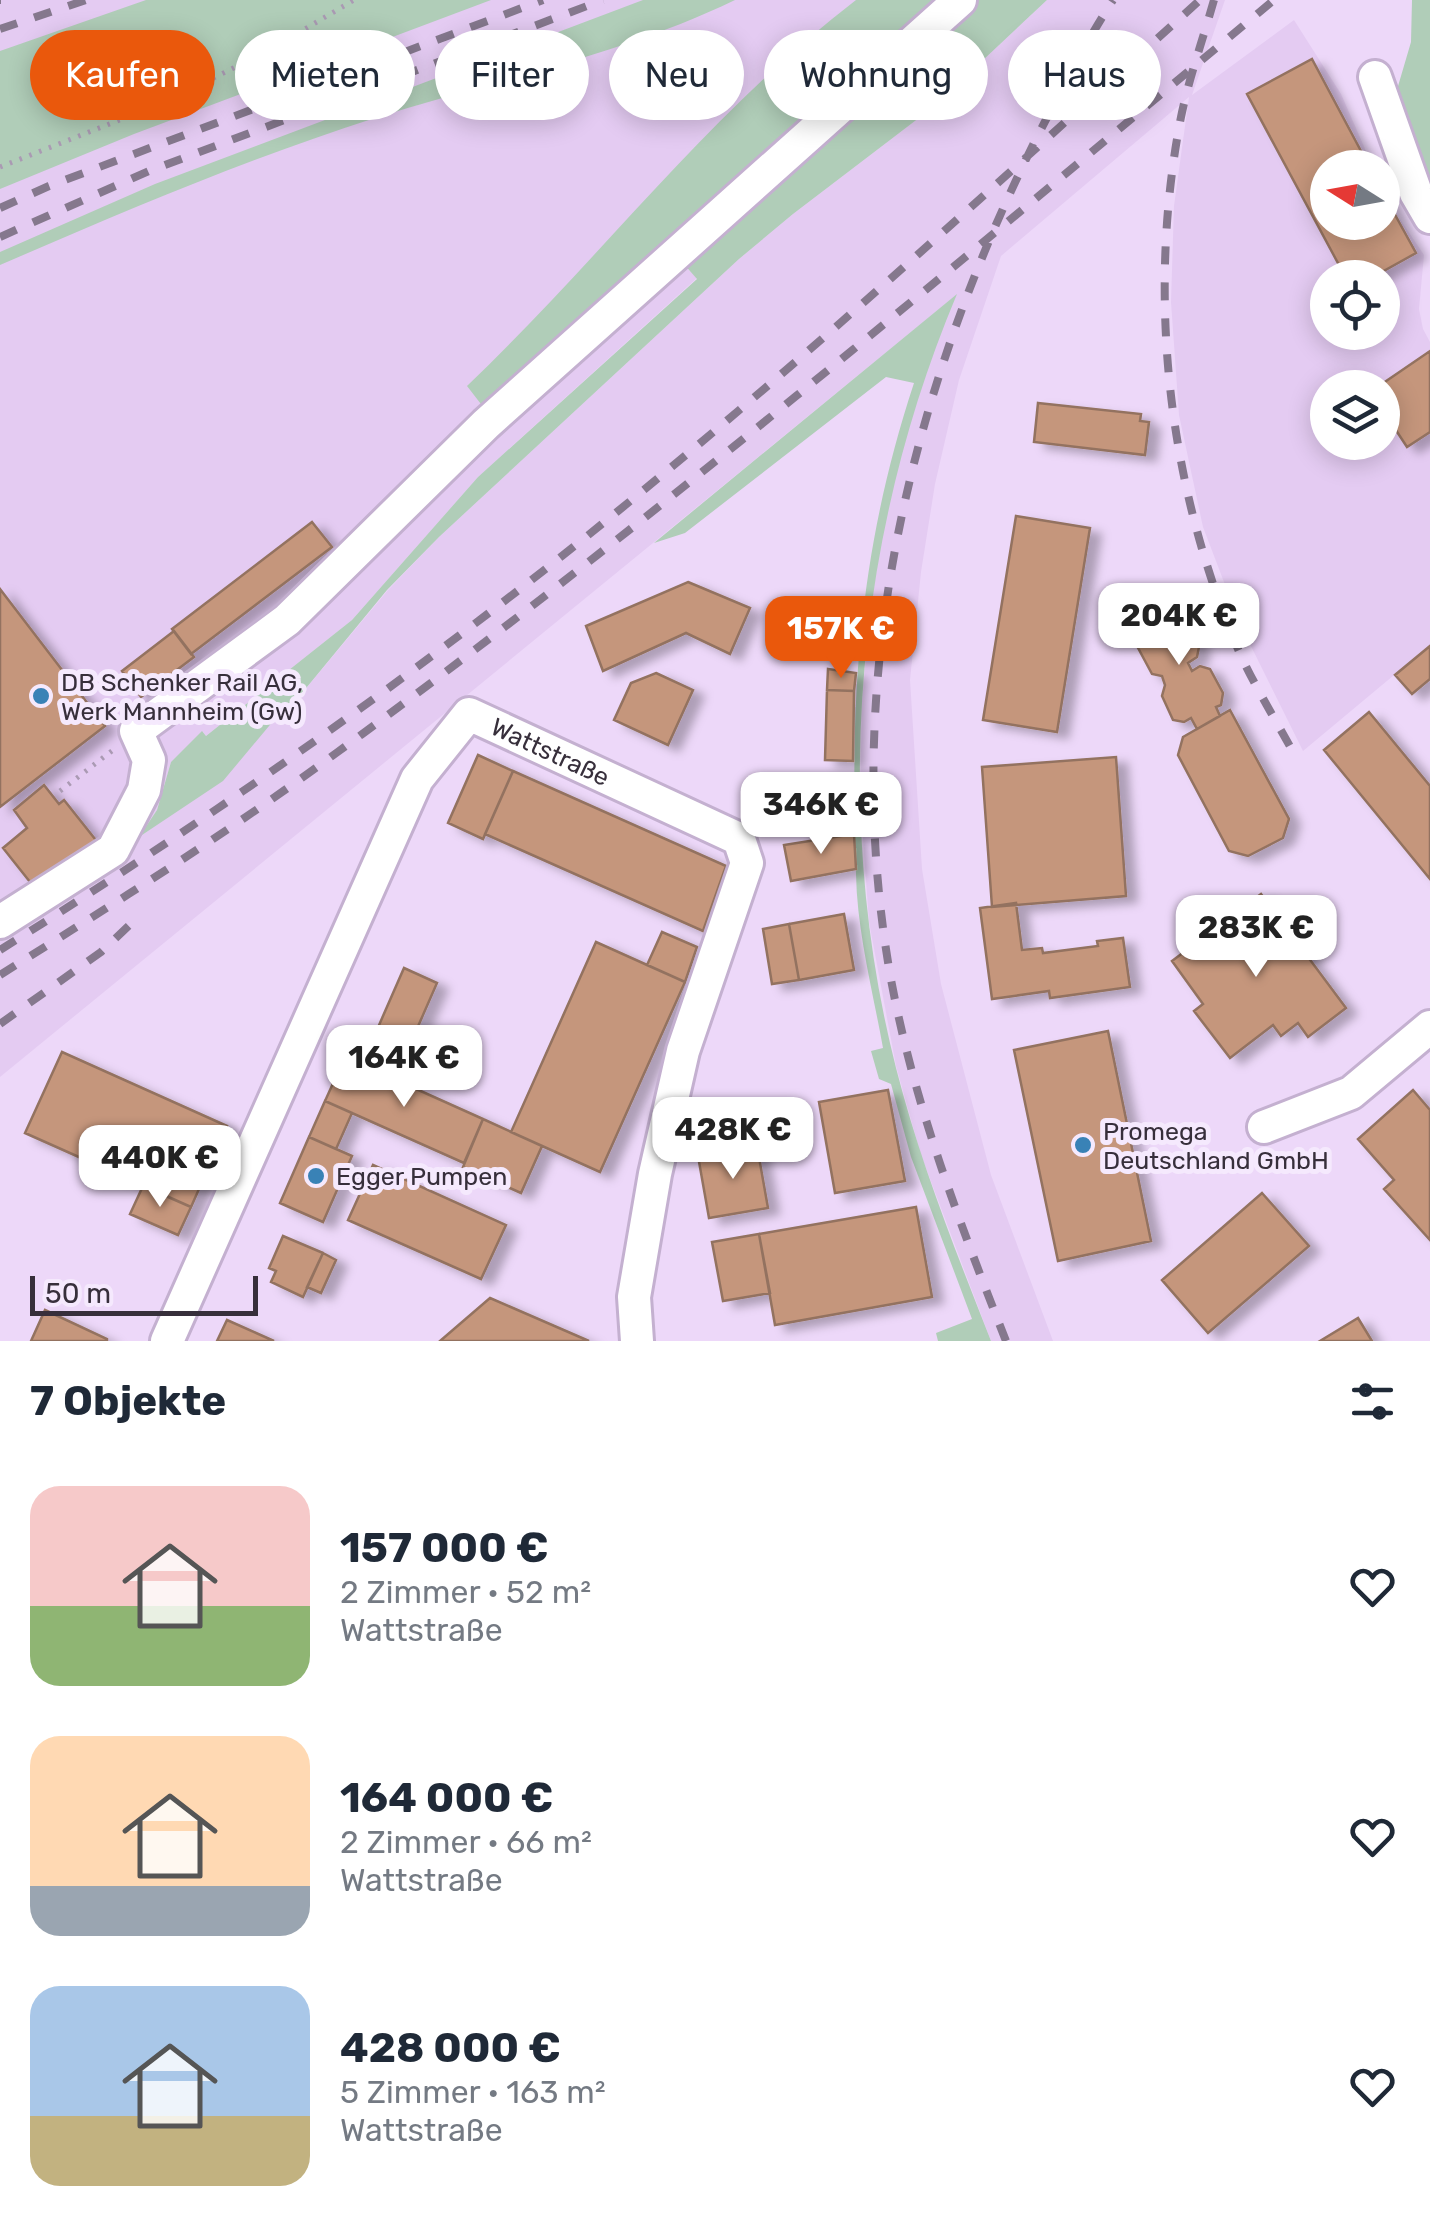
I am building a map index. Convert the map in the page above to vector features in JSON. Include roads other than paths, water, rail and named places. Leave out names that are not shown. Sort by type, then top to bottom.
[{"type":"street","points":[[0,922],[113,850],[144,790],[150,760],[136,732],[287,620],[486,424],[960,0]]},
{"type":"street","points":[[1375,77],[1416,193],[1430,217]]},
{"type":"street","name":"Wattstraße","points":[[167,1341],[417,780],[469,714],[738,839],[747,863],[683,1051],[655,1174],[634,1298],[637,1341]]},
{"type":"street","points":[[1264,1128],[1351,1093],[1427,1037]]},
{"type":"railway","points":[[0,29],[86,0]]},
{"type":"railway","points":[[0,208],[49,186],[543,0]]},
{"type":"railway","points":[[0,237],[149,171],[603,0]]},
{"type":"railway","points":[[1006,1341],[924,1115],[890,974],[877,866],[874,758],[880,651],[896,545],[920,441],[952,338],[991,237],[1036,139],[1113,0]]},
{"type":"railway","points":[[0,950],[172,839],[340,723],[584,539],[867,299],[1200,0]]},
{"type":"railway","points":[[1214,0],[1184,102],[1171,185],[1165,253],[1170,391],[1196,527],[1216,593],[1241,656],[1292,750]]},
{"type":"railway","points":[[0,975],[160,874],[317,767],[562,583],[802,391],[1274,0]]},
{"type":"railway","points":[[0,1024],[101,952],[138,917]]},
{"type":"place","name":"DB Schenker Rail AG, Werk Mannheim (Gw)","points":[[41,696]]},
{"type":"place","name":"Promega Deutschland GmbH","points":[[1083,1145]]},
{"type":"place","name":"Egger Pumpen","points":[[316,1176]]}]
